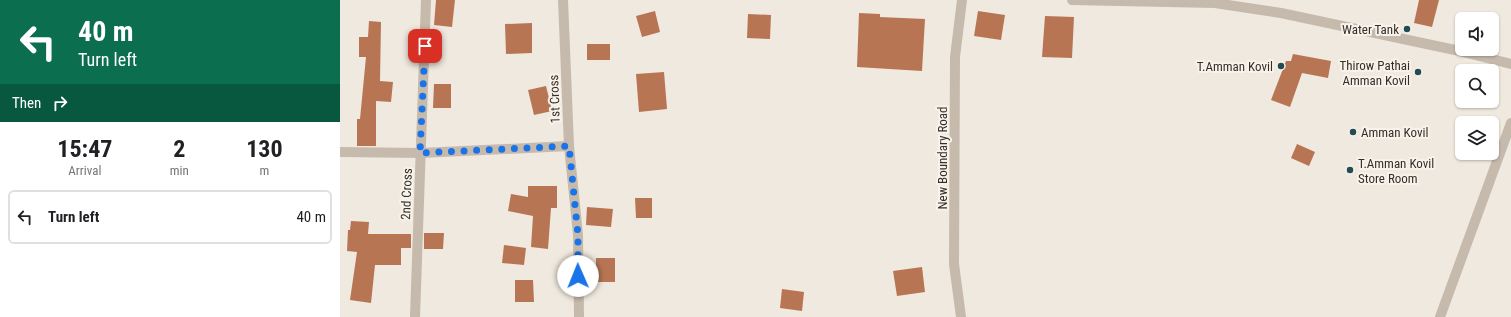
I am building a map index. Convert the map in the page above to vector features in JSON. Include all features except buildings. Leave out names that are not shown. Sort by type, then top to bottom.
[{"type":"street","name":"2nd Cross","points":[[415,317],[426,0]]},
{"type":"street","name":"1st Cross","points":[[563,0],[569,146],[578,235],[579,317]]},
{"type":"street","name":"New Boundary Road","points":[[961,317],[954,264],[955,57],[962,0]]},
{"type":"street","points":[[1072,0],[1215,3],[1281,13],[1455,50],[1511,64]]},
{"type":"street","points":[[1440,317],[1511,123]]},
{"type":"street","points":[[340,152],[420,153],[569,146]]},
{"type":"place","name":"Water Tank","points":[[1407,29]]},
{"type":"place","name":"T.Amman Kovil","points":[[1281,66]]},
{"type":"place","name":"Thirow Pathai Amman Kovil","points":[[1418,72]]},
{"type":"place","name":"Amman Kovil","points":[[1353,132]]},
{"type":"place","name":"T.Amman Kovil Store Room","points":[[1350,170]]},
{"type":"route","points":[[425,46],[420,153],[569,146],[578,235],[578,276]]}]
